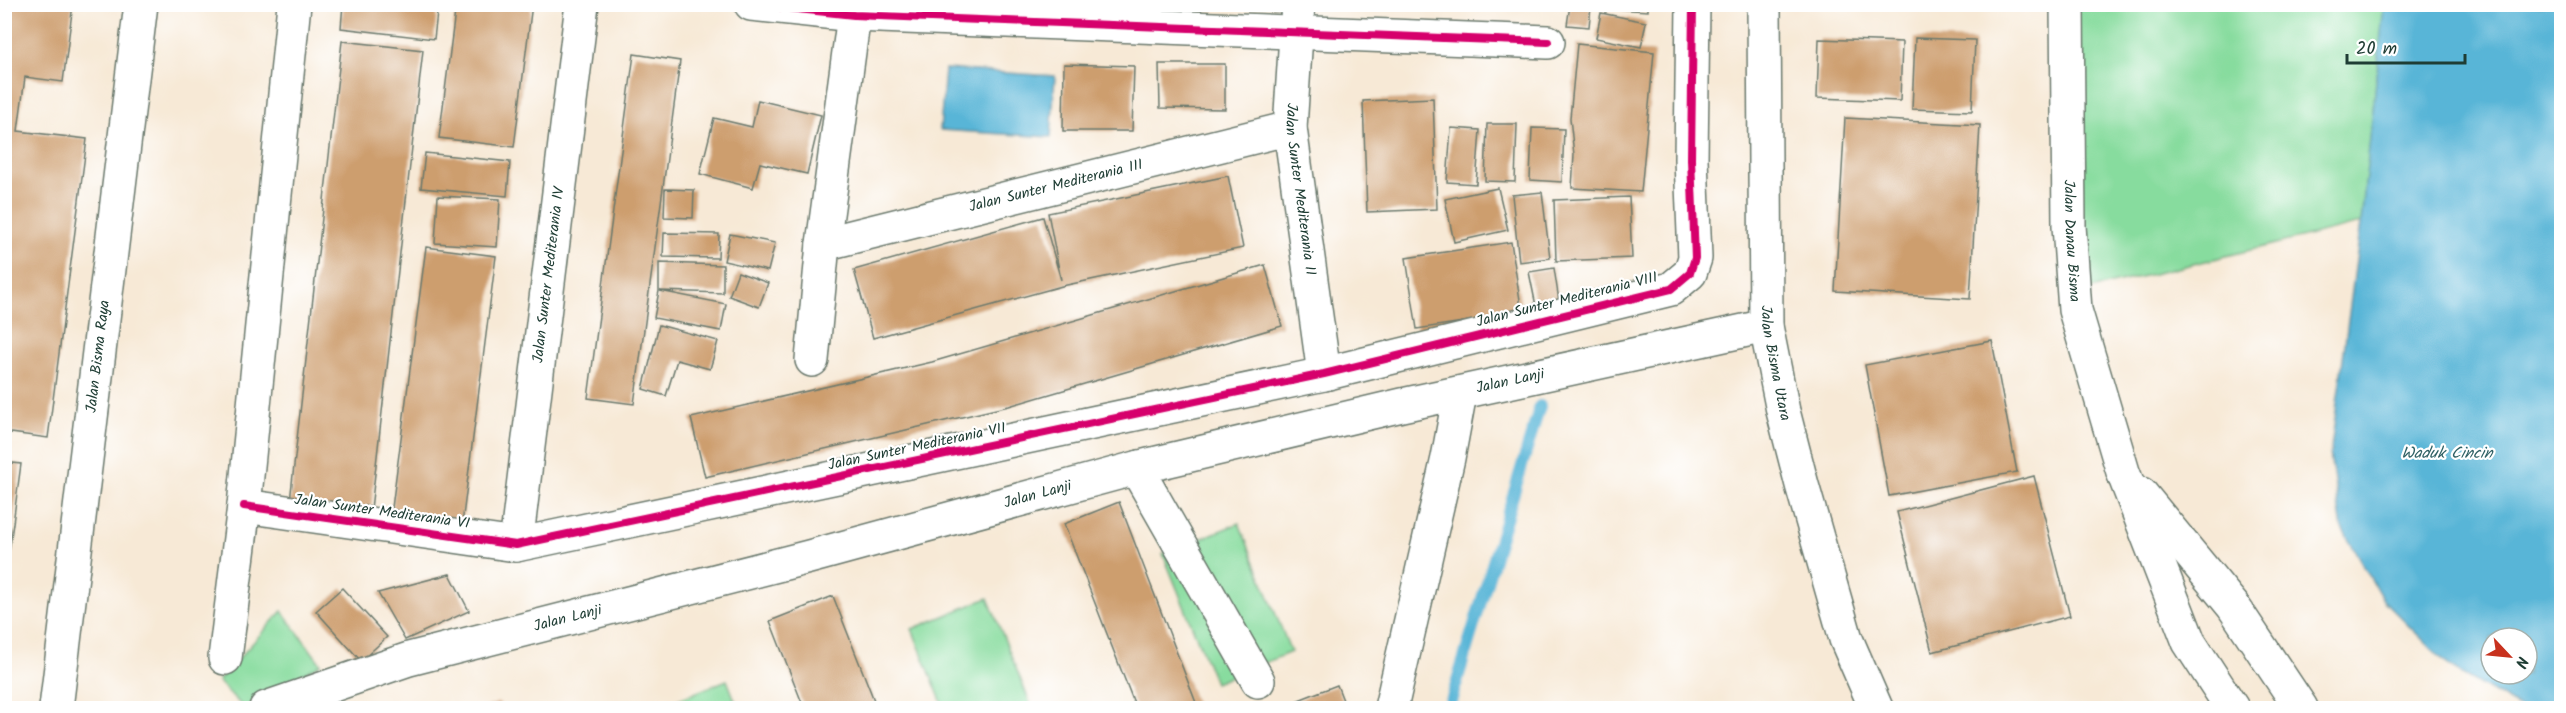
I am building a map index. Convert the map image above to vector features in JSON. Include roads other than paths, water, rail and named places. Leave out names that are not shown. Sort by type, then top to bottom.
[{"type":"street","name":"Jalan Bisma Raya","points":[[56,708],[141,4]]},
{"type":"street","points":[[225,658],[244,506],[294,4]]},
{"type":"street","name":"Jalan Sunter Mediterania IV","points":[[516,545],[582,4]]},
{"type":"street","points":[[751,4],[854,15],[1297,18],[1548,42]]},
{"type":"street","name":"Jalan Sunter Mediterania VIII","points":[[1324,374],[1671,289],[1683,282],[1690,273],[1695,258],[1691,159],[1693,4]]},
{"type":"street","name":"Jalan Bisma Utara","points":[[1764,4],[1766,326],[1783,411],[1846,639],[1876,708]]},
{"type":"street","name":"Jalan Danau Bisma","points":[[2067,4],[2070,243],[2075,310],[2122,472],[2189,642],[2232,708]]},
{"type":"street","points":[[812,360],[823,244],[854,15]]},
{"type":"street","name":"Jalan Sunter Mediterania II","points":[[1297,18],[1290,128],[1324,374]]},
{"type":"street","name":"Jalan Sunter Mediterania III","points":[[823,244],[1290,128]]},
{"type":"street","name":"Jalan Lanji","points":[[266,708],[319,699],[420,657],[808,557],[1140,467],[1460,393],[1766,326]]},
{"type":"street","name":"Jalan Sunter Mediterania VII","points":[[516,545],[1324,374]]},
{"type":"street","points":[[1391,708],[1448,458],[1460,393]]},
{"type":"street","points":[[1140,467],[1143,480],[1258,681]]},
{"type":"street","name":"Jalan Danau Bisma","points":[[2122,472],[2233,606],[2301,708]]},
{"type":"street","name":"Jalan Sunter Mediterania VI","points":[[244,506],[516,545]]},
{"type":"water","name":"Waduk Cincin","points":[[2384,5],[2561,5],[2561,708],[2520,708],[2482,686],[2539,686],[2539,626],[2479,626],[2479,684],[2450,667],[2383,600],[2342,528],[2330,456],[2361,223]]},
{"type":"water","points":[[945,69],[1055,76],[1051,137],[940,130]]},
{"type":"waterway","points":[[1449,708],[1540,406]]}]
